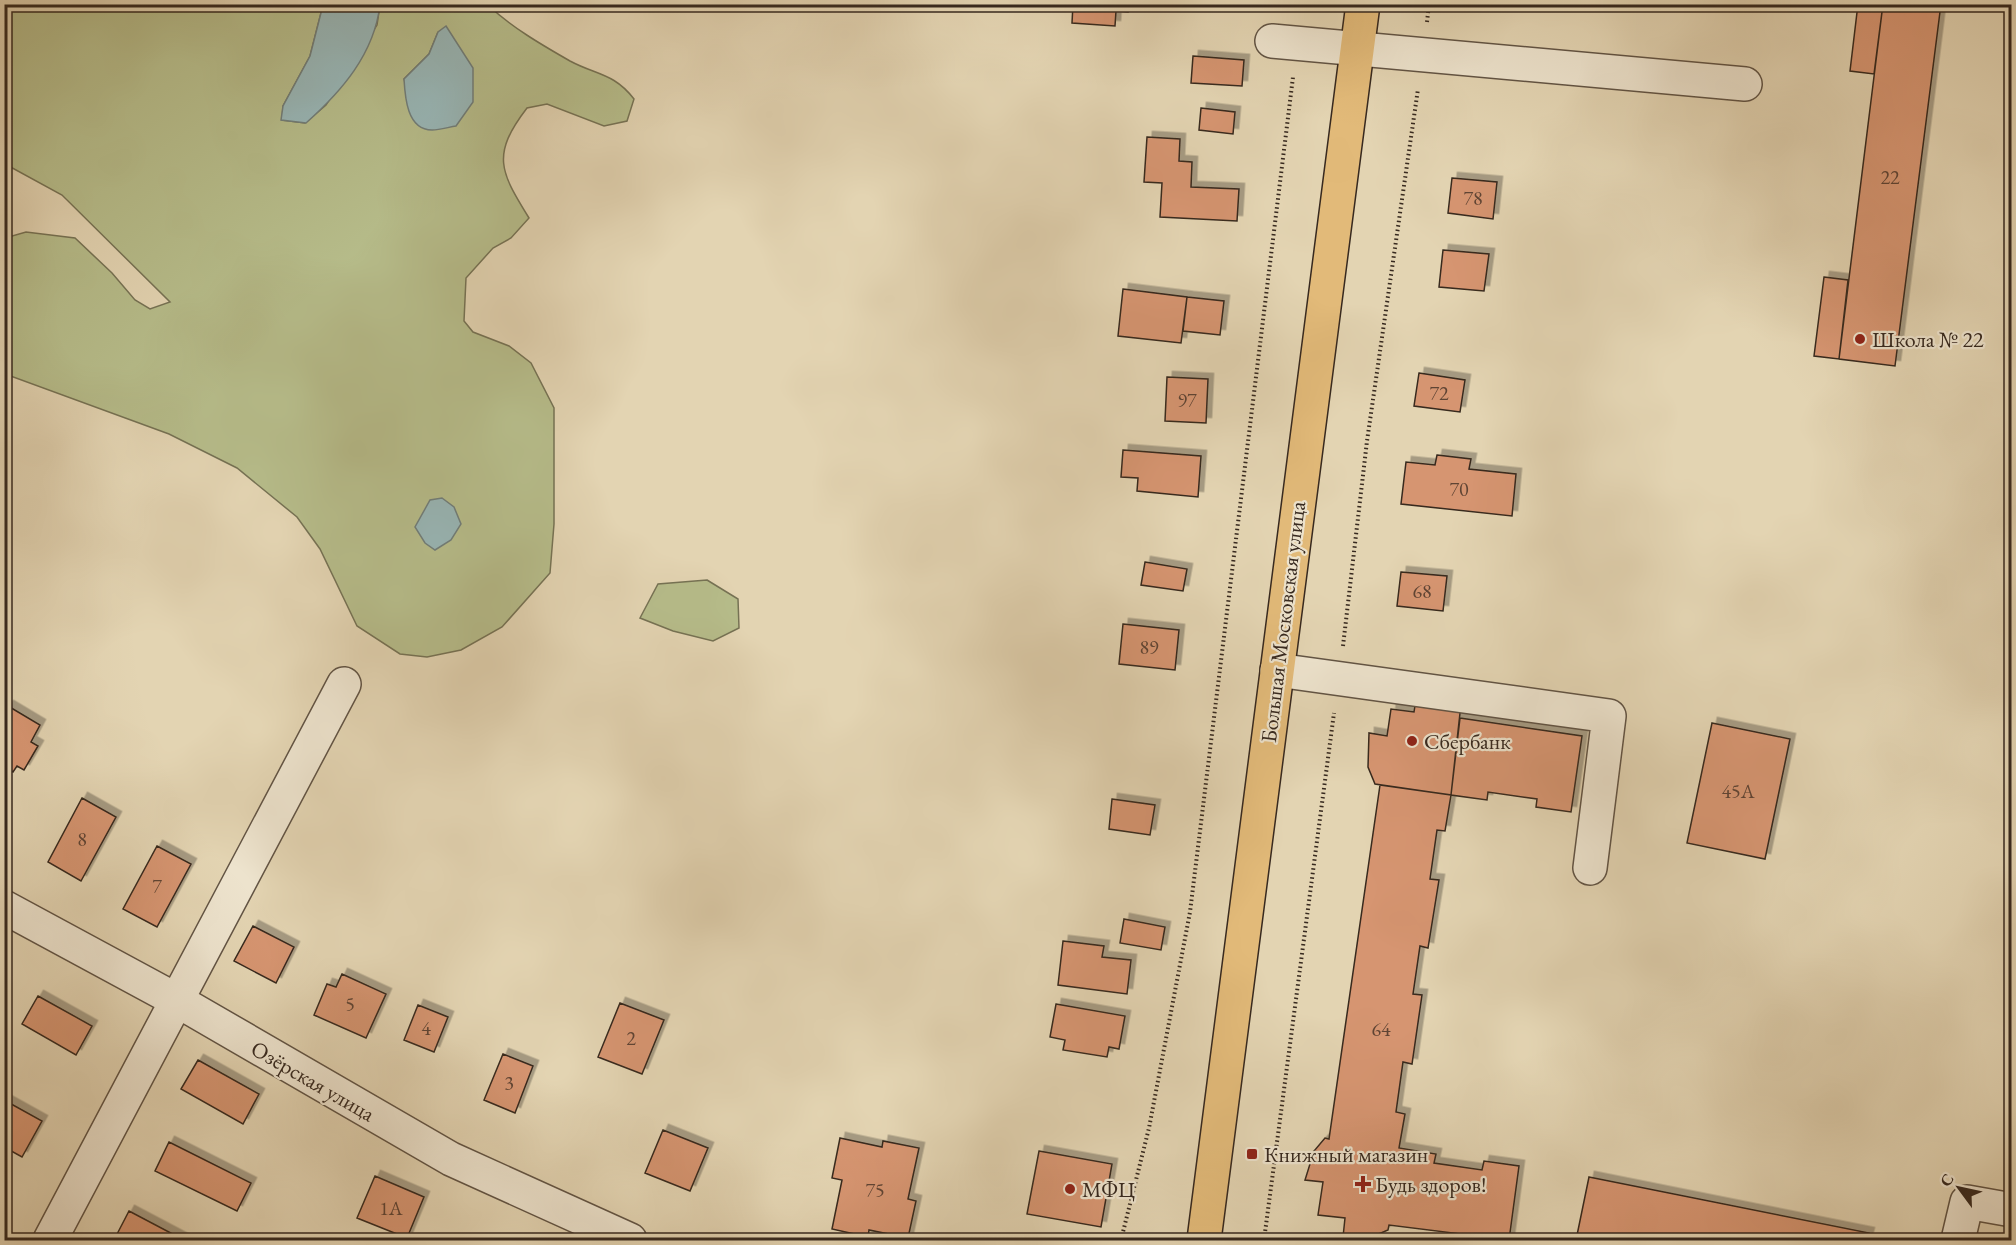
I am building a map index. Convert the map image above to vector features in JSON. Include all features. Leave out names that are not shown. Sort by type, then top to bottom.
[{"type":"main road","name":"Большая Московская улица","points":[[1204,1240],[1363,4]]},
{"type":"street","points":[[1285,42],[1745,84]]},
{"type":"street","points":[[1277,670],[1609,716],[1590,868]]},
{"type":"street","points":[[50,1240],[178,1002],[344,684]]},
{"type":"street","name":"Озёрская улица","points":[[4,907],[178,1002],[451,1160],[630,1240]]},
{"type":"street","points":[[1958,1240],[1967,1202],[2012,1210]]},
{"type":"path","points":[[1264,1240],[1339,678],[1367,441],[1429,4]]},
{"type":"path","points":[[1121,1240],[1149,1128],[1190,912],[1285,42]]},
{"type":"green space","points":[[265,4],[288,9],[323,5],[310,56],[283,106],[282,120],[305,123],[326,105],[377,25],[380,5],[488,5],[549,49],[579,66],[612,79],[627,90],[634,99],[627,121],[604,126],[547,104],[527,108],[508,138],[504,151],[504,163],[511,188],[529,218],[511,238],[493,248],[466,278],[464,321],[473,332],[509,346],[531,363],[554,408],[554,524],[550,573],[502,627],[461,650],[427,657],[400,654],[357,626],[320,549],[297,517],[237,468],[169,434],[5,374],[5,238],[26,232],[75,238],[112,273],[135,300],[150,309],[170,302],[62,195],[5,164],[4,5]],"holes":[[[438,32],[416,123],[404,79],[429,54]]]},
{"type":"green space","points":[[707,580],[738,599],[739,628],[713,641],[673,631],[640,618],[658,584]]},
{"type":"water","points":[[323,5],[380,5],[371,40],[344,85],[306,123],[281,120],[283,106],[310,56]]},
{"type":"water","points":[[446,26],[473,68],[473,102],[456,126],[435,130],[424,129],[412,119],[405,95],[404,79],[429,54],[438,32]]},
{"type":"water","points":[[442,498],[454,507],[461,524],[451,540],[435,550],[425,543],[415,527],[430,500]]},
{"type":"building","points":[[1073,4],[1128,4],[1128,12],[1116,11],[1115,26],[1072,23]]},
{"type":"building","points":[[1858,4],[1883,4],[1874,74],[1850,71]]},
{"type":"building","points":[[1883,4],[1941,4],[1895,366],[1839,359]]},
{"type":"building","points":[[1193,56],[1244,60],[1242,86],[1191,83]]},
{"type":"building","points":[[2012,69],[2012,121],[2005,120]]},
{"type":"building","points":[[1201,108],[1235,112],[1233,134],[1199,130]]},
{"type":"building","points":[[1147,137],[1180,139],[1179,161],[1192,162],[1191,187],[1239,189],[1237,221],[1160,217],[1162,183],[1144,182]]},
{"type":"building","points":[[1452,178],[1497,182],[1493,219],[1448,213]]},
{"type":"building","points":[[1443,250],[1489,254],[1484,291],[1439,287]]},
{"type":"building","points":[[1824,277],[1848,280],[1839,359],[1814,356]]},
{"type":"building","points":[[1123,289],[1187,297],[1181,343],[1118,336]]},
{"type":"building","points":[[1187,297],[1224,301],[1220,335],[1183,331]]},
{"type":"building","points":[[1419,373],[1465,380],[1460,412],[1414,406]]},
{"type":"building","points":[[1167,377],[1208,379],[1206,423],[1165,421]]},
{"type":"building","points":[[1123,450],[1201,456],[1198,497],[1137,491],[1138,478],[1121,477]]},
{"type":"building","points":[[1437,455],[1471,459],[1469,469],[1516,474],[1512,516],[1401,504],[1406,462],[1435,465]]},
{"type":"building","points":[[1145,562],[1187,569],[1183,591],[1141,585]]},
{"type":"building","points":[[1401,572],[1447,576],[1443,611],[1397,606]]},
{"type":"building","points":[[1123,624],[1179,630],[1175,670],[1119,664]]},
{"type":"building","name":"Сбербанк","points":[[1417,693],[1447,702],[1460,713],[1451,795],[1375,784],[1368,767],[1369,733],[1387,736],[1391,709],[1414,712]]},
{"type":"building","points":[[8,706],[40,725],[31,742],[38,746],[24,770],[17,766],[13,772],[4,767],[4,713]]},
{"type":"building","points":[[1460,718],[1582,736],[1571,812],[1536,807],[1537,799],[1488,792],[1487,800],[1451,795]]},
{"type":"building","points":[[1712,723],[1790,739],[1765,859],[1687,843]]},
{"type":"building","points":[[1380,785],[1451,795],[1445,831],[1437,830],[1430,879],[1439,880],[1428,948],[1420,946],[1413,994],[1422,995],[1412,1064],[1403,1062],[1396,1112],[1405,1114],[1399,1148],[1436,1154],[1434,1163],[1482,1170],[1484,1161],[1519,1166],[1509,1240],[1389,1225],[1388,1230],[1374,1236],[1358,1239],[1343,1237],[1345,1218],[1318,1215],[1323,1182],[1305,1180],[1314,1151],[1325,1138],[1329,1139]]},
{"type":"building","points":[[82,798],[116,817],[81,881],[48,862]]},
{"type":"building","points":[[1112,799],[1155,805],[1150,835],[1109,829]]},
{"type":"building","points":[[157,846],[191,864],[157,927],[123,909]]},
{"type":"building","points":[[1124,919],[1165,927],[1161,950],[1120,943]]},
{"type":"building","points":[[253,926],[294,947],[276,983],[234,961]]},
{"type":"building","points":[[1063,941],[1104,946],[1102,957],[1131,960],[1127,994],[1058,985]]},
{"type":"building","points":[[342,974],[386,994],[366,1038],[314,1015],[327,984],[336,987]]},
{"type":"building","points":[[38,996],[92,1026],[76,1055],[22,1024]]},
{"type":"building","points":[[620,1003],[664,1020],[642,1074],[598,1057]]},
{"type":"building","points":[[1056,1004],[1125,1016],[1119,1049],[1109,1047],[1107,1057],[1063,1050],[1065,1040],[1050,1037]]},
{"type":"building","points":[[418,1005],[448,1017],[434,1052],[404,1040]]},
{"type":"building","points":[[503,1054],[533,1066],[515,1113],[484,1100]]},
{"type":"building","points":[[198,1060],[259,1094],[243,1124],[181,1089]]},
{"type":"building","points":[[4,1100],[42,1121],[22,1157],[4,1147]]},
{"type":"building","points":[[663,1130],[708,1148],[690,1191],[645,1173]]},
{"type":"building","points":[[840,1138],[882,1147],[883,1141],[919,1148],[908,1199],[916,1201],[908,1238],[869,1230],[868,1237],[832,1229],[842,1180],[832,1178]]},
{"type":"building","points":[[169,1142],[251,1183],[237,1211],[155,1171]]},
{"type":"building","name":"МФЦ","points":[[1039,1151],[1112,1164],[1101,1227],[1027,1214]]},
{"type":"building","points":[[375,1176],[424,1197],[407,1238],[357,1218]]},
{"type":"building","points":[[1589,1177],[1869,1233],[1867,1240],[1576,1240]]},
{"type":"building","points":[[129,1211],[184,1240],[120,1240],[115,1238]]},
{"type":"place","name":"Школа № 22","points":[[1860,339]]},
{"type":"place","name":"Сбербанк","points":[[1412,741]]},
{"type":"place","name":"Книжный магазин","points":[[1252,1154]]},
{"type":"place","name":"Будь здоров!","points":[[1363,1184]]},
{"type":"place","name":"МФЦ","points":[[1070,1189]]}]
